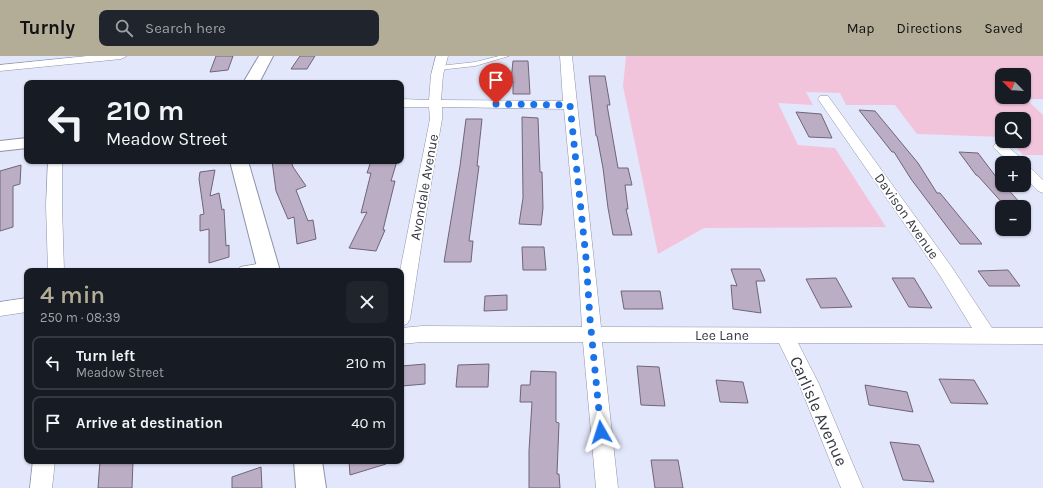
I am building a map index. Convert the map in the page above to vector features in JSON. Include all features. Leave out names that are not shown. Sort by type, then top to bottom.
[{"type":"street","points":[[0,68],[95,57],[121,56]]},
{"type":"street","points":[[253,80],[266,56]]},
{"type":"street","points":[[566,56],[586,258],[591,334],[607,488]]},
{"type":"street","name":"Avondale Avenue","points":[[404,301],[420,202],[436,119],[435,96],[441,62]]},
{"type":"street","name":"Davison Avenue","points":[[824,99],[940,264],[987,336]]},
{"type":"street","points":[[404,103],[570,105]]},
{"type":"street","points":[[0,146],[24,143]]},
{"type":"street","points":[[1002,148],[1011,156]]},
{"type":"street","points":[[55,164],[54,205],[56,268]]},
{"type":"street","points":[[240,164],[269,268]]},
{"type":"street","points":[[1031,176],[1043,188]]},
{"type":"street","points":[[0,309],[24,305]]},
{"type":"street","name":"Lee Lane","points":[[404,336],[422,334],[591,334],[1043,336]]},
{"type":"street","name":"Carlisle Avenue","points":[[784,335],[808,384],[852,488]]},
{"type":"street","points":[[41,488],[44,464]]},
{"type":"street","points":[[308,464],[311,488]]},
{"type":"lane","points":[[441,62],[470,65],[506,56]]},
{"type":"shaded area","points":[[626,56],[1043,56],[1043,99],[1031,99],[1031,68],[995,68],[995,104],[1031,104],[1043,115],[1043,155],[1023,155],[1016,148],[1031,148],[1031,112],[995,112],[995,137],[917,134],[895,105],[846,105],[840,93],[806,92],[813,105],[778,103],[798,145],[835,148],[886,227],[704,228],[658,254],[623,86]]},
{"type":"building","points":[[216,56],[233,56],[228,70],[210,72]]},
{"type":"building","points":[[300,56],[315,56],[307,69],[291,69]]},
{"type":"building","points":[[513,61],[528,61],[530,94],[513,94],[513,81],[511,81]]},
{"type":"building","points":[[589,76],[605,76],[610,105],[607,105],[618,168],[628,168],[632,185],[625,185],[628,209],[626,209],[632,235],[613,235],[603,168],[596,136]]},
{"type":"building","points":[[859,110],[875,111],[918,163],[937,193],[940,193],[982,244],[960,244],[911,179],[894,152],[892,152]]},
{"type":"building","points":[[796,112],[821,114],[832,138],[809,137]]},
{"type":"building","points":[[522,117],[538,118],[540,172],[542,172],[543,208],[541,225],[519,224],[523,198]]},
{"type":"building","points":[[466,119],[482,119],[477,166],[479,166],[469,241],[473,241],[471,262],[444,262],[460,166]]},
{"type":"building","points":[[959,152],[978,153],[995,175],[995,192],[1010,192],[1018,200],[1000,200],[976,175]]},
{"type":"building","points":[[272,164],[292,164],[306,186],[296,190],[308,221],[313,220],[316,239],[297,244],[294,217],[288,219],[276,191]]},
{"type":"building","points":[[370,164],[396,164],[391,181],[395,181],[383,230],[385,230],[376,251],[349,248],[367,212],[361,213],[371,173],[367,173]]},
{"type":"building","points":[[21,165],[20,184],[13,186],[13,227],[0,231],[0,171]]},
{"type":"building","points":[[215,170],[210,196],[219,193],[222,210],[224,209],[226,246],[229,245],[229,257],[209,263],[209,229],[200,231],[200,215],[204,214],[199,179],[200,172]]},
{"type":"building","points":[[522,247],[544,247],[546,270],[523,270]]},
{"type":"building","points":[[731,269],[760,269],[765,281],[756,281],[761,313],[733,309],[731,285],[737,286]]},
{"type":"building","points":[[1008,270],[1020,286],[989,286],[978,271]]},
{"type":"building","points":[[836,278],[852,307],[821,308],[806,279]]},
{"type":"building","points":[[892,278],[914,278],[932,308],[909,307]]},
{"type":"building","points":[[621,291],[660,291],[663,309],[624,309]]},
{"type":"building","points":[[507,295],[507,310],[484,311],[485,296]]},
{"type":"building","points":[[425,364],[425,384],[404,386],[404,366]]},
{"type":"building","points":[[489,364],[488,387],[456,387],[458,365]]},
{"type":"building","points":[[637,366],[659,367],[665,406],[641,405]]},
{"type":"building","points":[[531,371],[556,372],[556,422],[559,423],[557,474],[559,474],[560,488],[529,488],[529,451],[532,402],[520,402],[521,385],[530,385]]},
{"type":"building","points":[[939,379],[974,380],[988,404],[951,403]]},
{"type":"building","points":[[716,380],[743,382],[748,403],[720,402]]},
{"type":"building","points":[[865,385],[907,392],[913,412],[869,405]]},
{"type":"building","points":[[890,442],[919,445],[934,482],[903,480]]},
{"type":"building","points":[[651,460],[678,460],[683,488],[655,488]]},
{"type":"building","points":[[100,464],[133,464],[132,488],[98,488]]},
{"type":"building","points":[[349,464],[386,464],[350,475]]},
{"type":"building","points":[[261,467],[262,488],[232,488],[232,477]]},
{"type":"route","points":[[496,104],[570,105],[586,258],[588,304],[601,432]]}]
